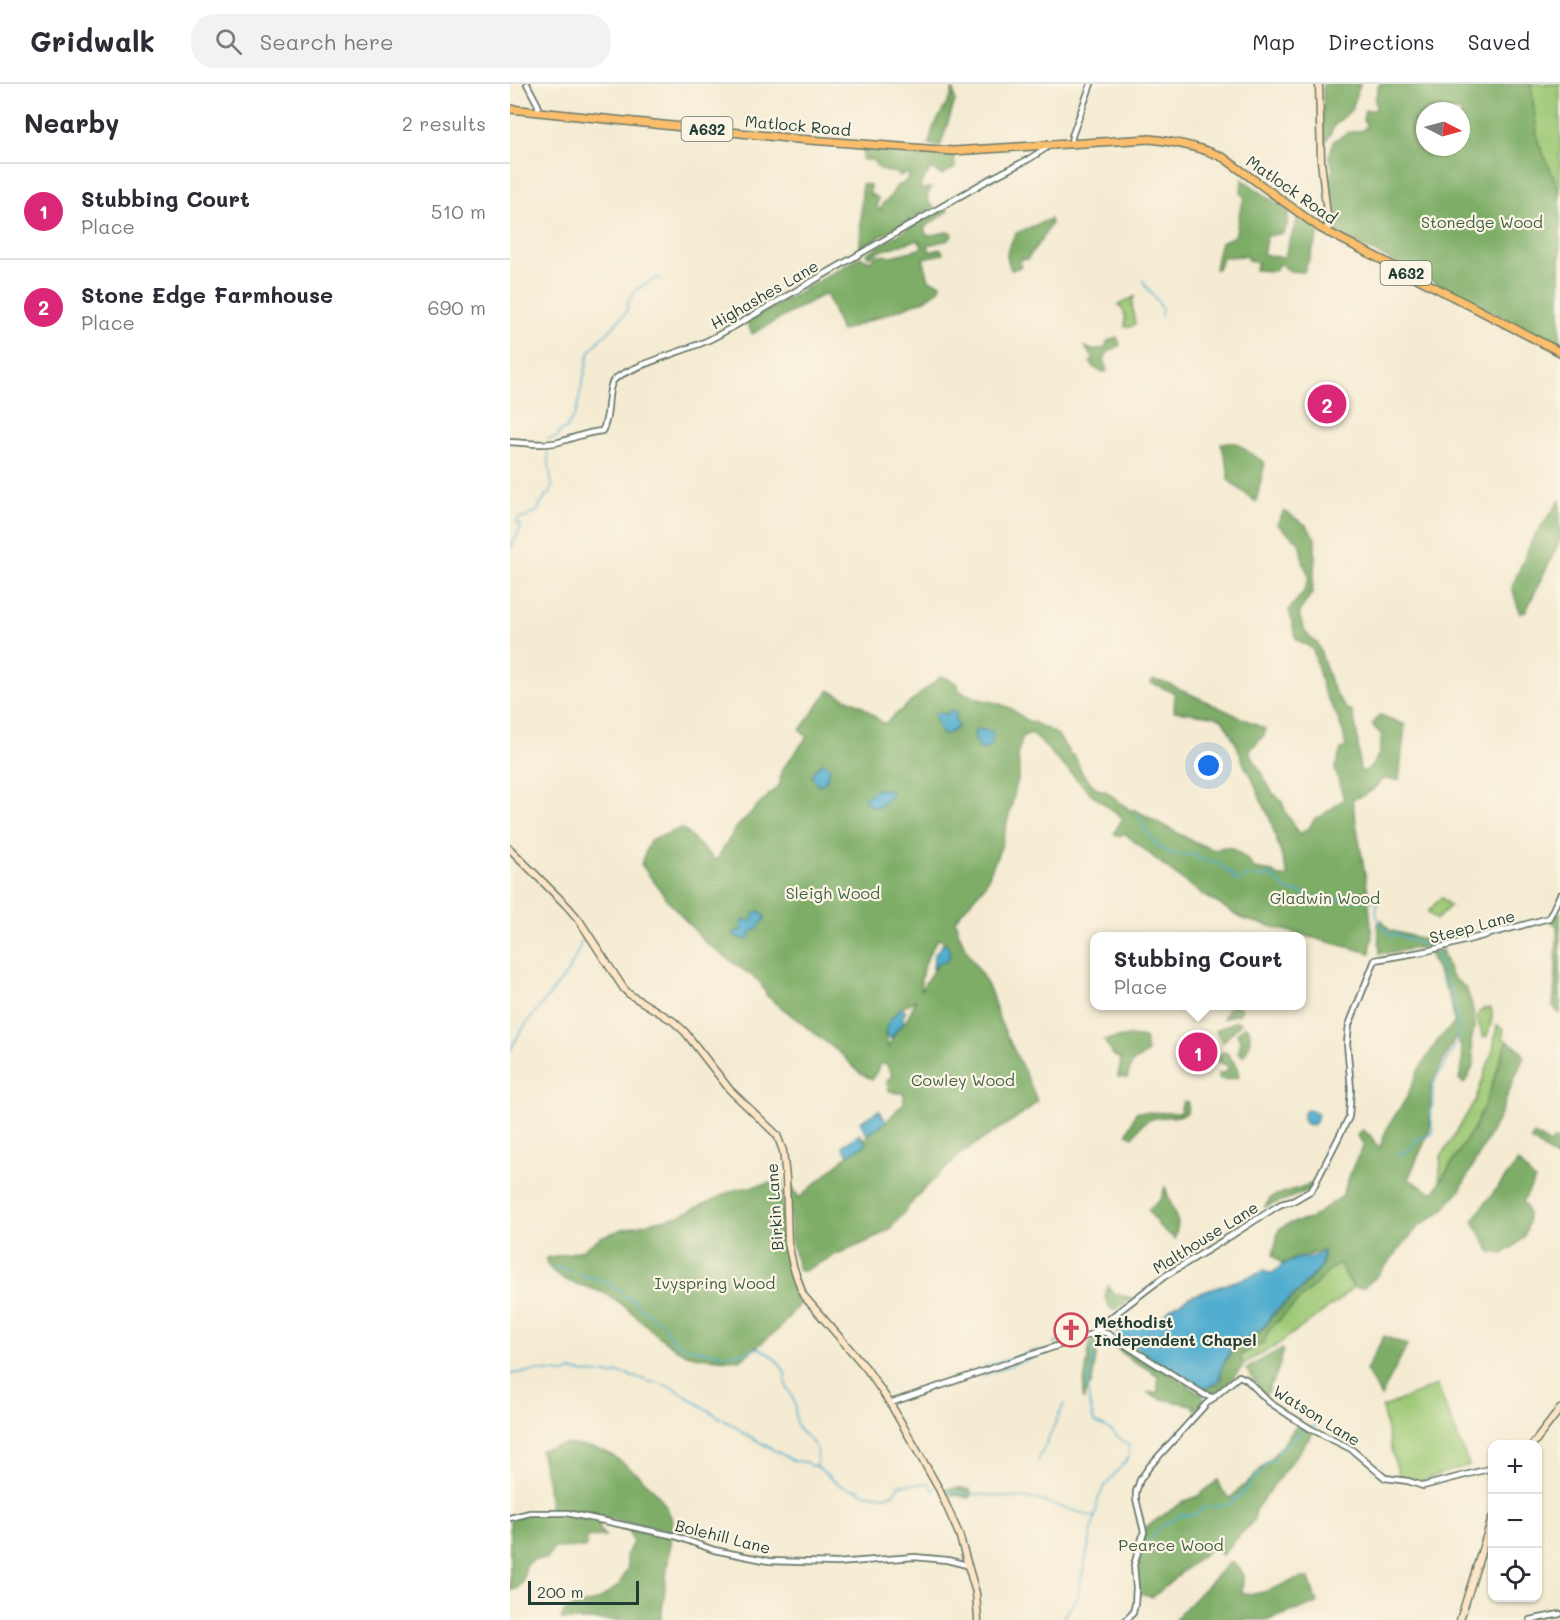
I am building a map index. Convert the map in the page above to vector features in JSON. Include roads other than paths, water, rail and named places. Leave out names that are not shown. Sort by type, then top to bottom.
[{"type":"main road","name":"Matlock Road","points":[[510,108],[796,139],[943,151],[968,152],[1150,139],[1166,141],[1212,152],[1224,158],[1314,225],[1560,352]]},
{"type":"street","points":[[527,84],[538,105],[538,111]]},
{"type":"street","points":[[1071,145],[1072,136],[1091,84]]},
{"type":"street","points":[[1319,84],[1321,161],[1328,232]]},
{"type":"street","name":"Highashes Lane","points":[[510,442],[546,444],[584,433],[602,431],[607,422],[612,385],[616,378],[648,363],[703,343],[988,180],[1053,146]]},
{"type":"street","name":"Birkin Lane","points":[[510,849],[579,920],[624,989],[673,1021],[685,1032],[730,1090],[777,1135],[783,1151],[789,1243],[793,1266],[803,1295],[863,1364],[890,1403],[939,1489],[954,1519],[968,1565],[976,1593],[978,1620]]},
{"type":"street","name":"Steep Lane","points":[[1375,960],[1436,949],[1549,918],[1560,895]]},
{"type":"street","name":"Malthouse Lane","points":[[890,1403],[1088,1336],[1165,1275],[1281,1204],[1293,1201],[1312,1190],[1349,1117],[1351,1089],[1347,1044],[1349,1025],[1375,960]]},
{"type":"street","points":[[1107,1322],[1108,1334]]},
{"type":"street","points":[[1097,1330],[1108,1334],[1205,1395],[1214,1398]]},
{"type":"street","name":"Watson Lane","points":[[1126,1620],[1133,1613],[1136,1604],[1134,1565],[1143,1532],[1136,1499],[1140,1480],[1206,1404],[1239,1376],[1246,1379],[1269,1401],[1311,1429],[1351,1449],[1385,1478],[1408,1481],[1422,1486],[1488,1469]]},
{"type":"street","points":[[1205,1395],[1206,1404]]},
{"type":"street","points":[[1536,1440],[1560,1409]]},
{"type":"street","name":"Bolehill Lane","points":[[510,1518],[530,1512],[567,1513],[675,1536],[714,1550],[769,1562],[837,1563],[914,1557],[947,1560],[968,1565]]},
{"type":"street","points":[[1460,1620],[1488,1531]]},
{"type":"street","points":[[1530,1620],[1560,1614]]},
{"type":"water","points":[[952,710],[956,713],[955,720],[958,726],[943,735],[934,714],[940,712],[946,714]]},
{"type":"water","points":[[976,729],[991,731],[993,734],[991,746],[982,750],[977,745],[974,734]]},
{"type":"water","points":[[822,763],[827,764],[830,769],[826,781],[819,786],[812,777],[813,772]]},
{"type":"water","points":[[882,789],[892,792],[891,795],[878,807],[871,807],[864,798],[875,790]]},
{"type":"water","points":[[760,911],[765,917],[764,921],[758,925],[759,928],[750,933],[750,938],[744,940],[734,935],[734,932],[743,929],[743,920],[750,921],[753,919],[753,914]]},
{"type":"water","points":[[943,944],[946,944],[949,950],[949,960],[940,962],[933,968],[934,955]]},
{"type":"water","points":[[901,1008],[906,1011],[903,1024],[891,1038],[888,1037],[887,1025]]},
{"type":"water","points":[[879,1110],[886,1122],[867,1134],[860,1122]]},
{"type":"water","points":[[1305,1111],[1318,1113],[1313,1125],[1306,1124],[1303,1119]]},
{"type":"water","points":[[860,1134],[866,1144],[848,1155],[842,1146]]},
{"type":"water","points":[[1323,1251],[1320,1268],[1302,1288],[1273,1313],[1264,1326],[1229,1353],[1220,1371],[1220,1378],[1205,1389],[1200,1389],[1119,1337],[1116,1331],[1124,1325],[1152,1325],[1171,1308],[1191,1296],[1264,1270],[1273,1273],[1289,1262],[1301,1257],[1312,1257]]},
{"type":"waterway","points":[[548,439],[558,437],[559,432],[566,429],[576,413],[589,353],[627,311],[628,302],[637,289],[656,278],[662,279]]},
{"type":"waterway","points":[[1143,280],[1161,308]]},
{"type":"waterway","points":[[1161,316],[1162,309]]},
{"type":"waterway","points":[[510,547],[521,526],[517,521],[521,517],[526,518],[531,513],[537,512],[545,500],[545,495],[550,494],[552,486],[547,450]]},
{"type":"waterway","points":[[1138,813],[1152,840],[1165,851],[1174,854],[1195,854],[1200,860],[1206,859],[1220,863],[1221,867],[1230,872],[1236,881],[1241,881],[1247,876],[1254,875],[1260,878],[1269,874],[1288,891],[1303,893],[1307,900],[1312,900],[1317,896],[1324,903],[1341,899],[1345,901],[1372,900],[1378,903],[1377,917],[1392,937],[1396,934],[1429,949]]},
{"type":"waterway","points":[[510,1051],[522,1029],[569,970],[583,939]]},
{"type":"waterway","points":[[1397,1156],[1409,1150],[1418,1139],[1433,1133],[1430,1109],[1433,1105],[1433,1085],[1458,1041],[1459,1028],[1451,988],[1444,979],[1437,953],[1433,951]]},
{"type":"waterway","points":[[553,1267],[607,1281],[624,1296],[635,1301],[640,1309],[644,1309],[654,1320],[663,1323],[671,1337],[683,1345],[724,1354],[741,1353],[758,1348],[770,1355],[785,1373],[786,1385],[795,1404],[797,1427],[815,1447],[818,1453],[816,1465]]},
{"type":"waterway","points":[[1061,1620],[1077,1598],[1098,1499],[1106,1484],[1129,1457],[1129,1446],[1106,1427],[1094,1422],[1088,1385],[1093,1362],[1091,1348],[1102,1337],[1099,1333]]},
{"type":"waterway","points":[[1054,1344],[1067,1338]]},
{"type":"waterway","points":[[981,1376],[1078,1342]]},
{"type":"waterway","points":[[984,1367],[1037,1350]]},
{"type":"waterway","points":[[510,1374],[537,1371],[627,1374],[675,1389],[734,1425],[743,1433],[794,1461],[816,1466],[846,1488],[884,1496],[893,1494],[899,1485],[929,1483],[933,1491],[936,1488]]},
{"type":"waterway","points":[[1038,1461],[1064,1404]]},
{"type":"waterway","points":[[1311,1427],[1318,1424]]},
{"type":"waterway","points":[[1149,1543],[1159,1529],[1183,1514],[1187,1516],[1199,1513],[1202,1508],[1232,1504],[1235,1498],[1239,1498],[1263,1470],[1265,1463],[1274,1461],[1279,1450],[1283,1449],[1282,1446],[1305,1430]]},
{"type":"waterway","points":[[939,1484],[947,1492],[1035,1499],[1095,1517]]},
{"type":"place","name":"Stone Edge Farmhouse","points":[[1327,404]]},
{"type":"place","name":"Stubbing Court","points":[[1198,1052]]},
{"type":"place","name":"Methodist Independent Chapel","points":[[1071,1330]]},
{"type":"park label","name":"Stonedge Wood","points":[[1482,221]]},
{"type":"park label","name":"Sleigh Wood","points":[[833,892]]},
{"type":"park label","name":"Gladwin Wood","points":[[1325,897]]},
{"type":"park label","name":"Cowley Wood","points":[[963,1079]]},
{"type":"park label","name":"Ivyspring Wood","points":[[715,1282]]},
{"type":"park label","name":"Pearce Wood","points":[[1171,1544]]}]
